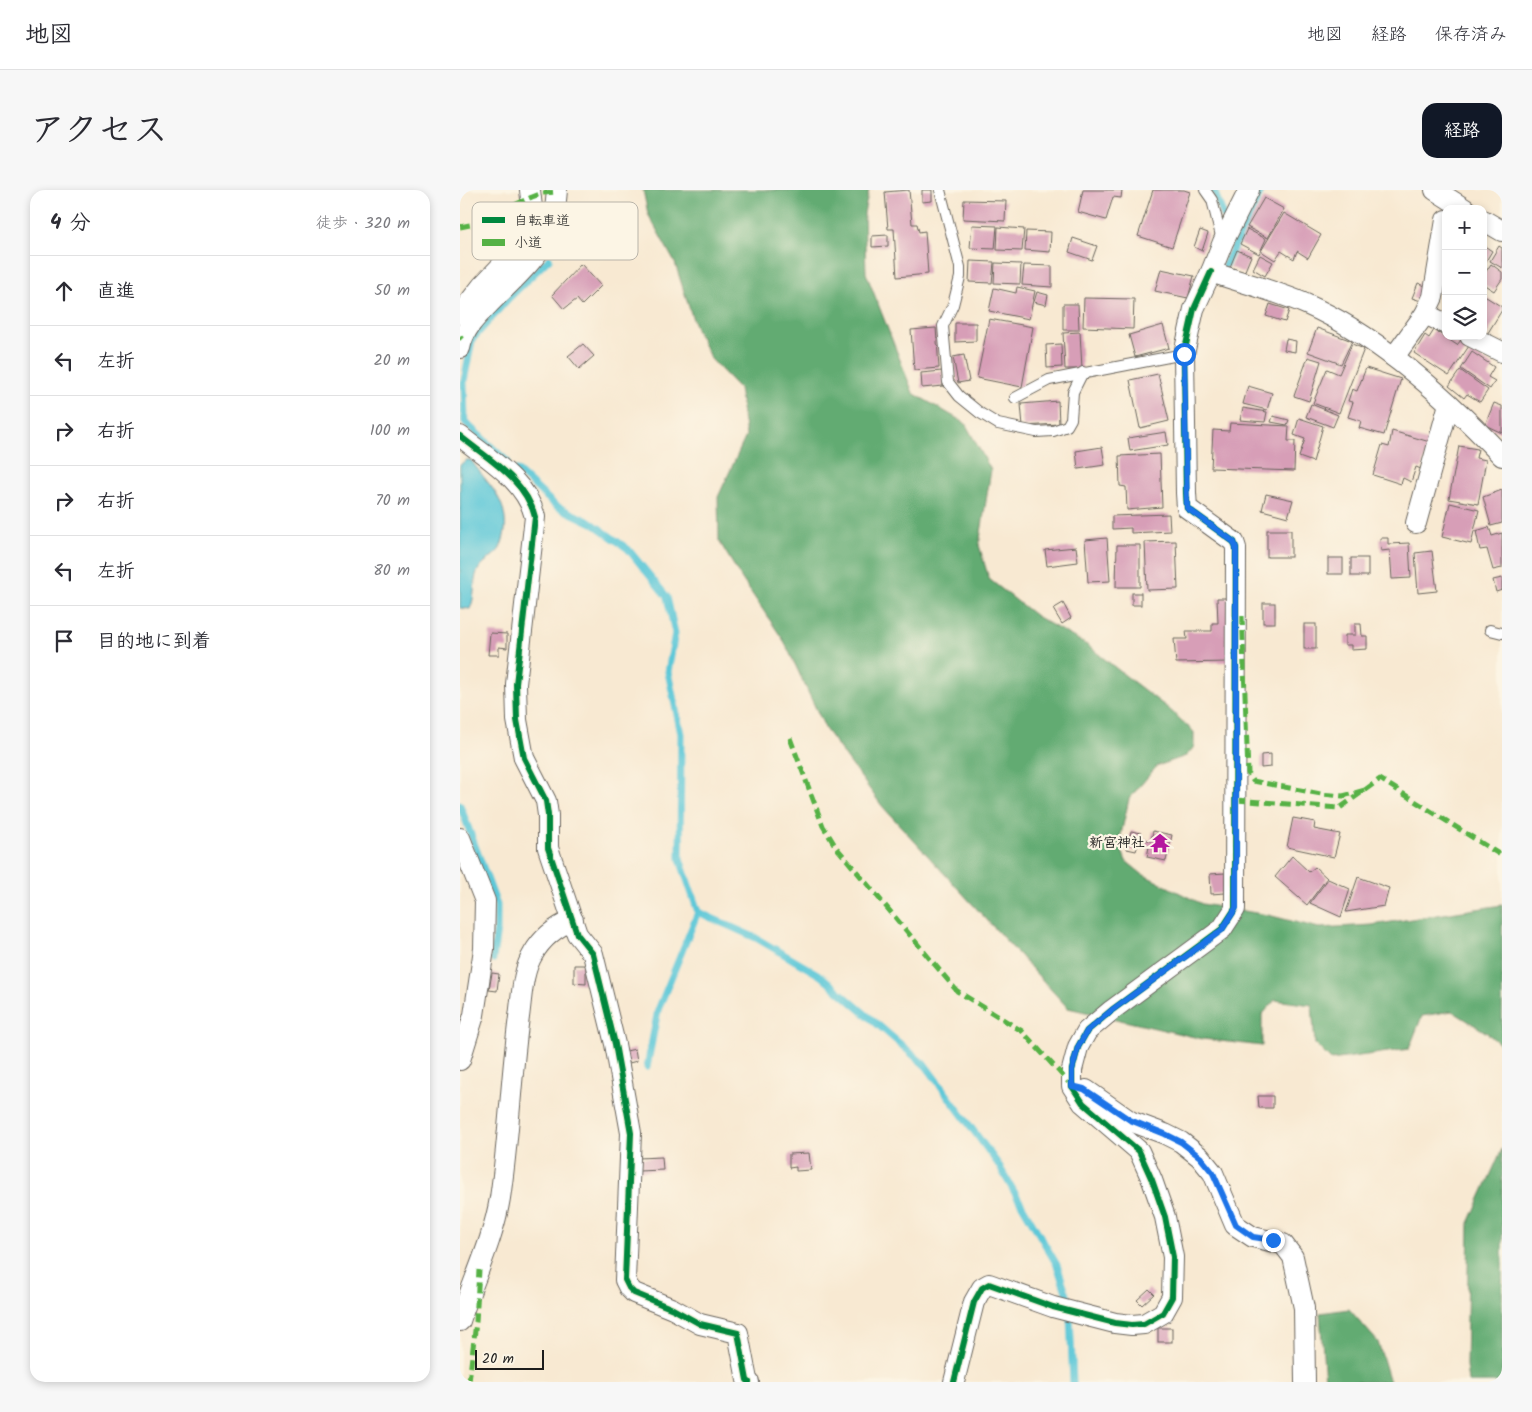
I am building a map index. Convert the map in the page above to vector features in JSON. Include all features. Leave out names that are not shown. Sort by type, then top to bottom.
[{"type":"street","points":[[954,1382],[974,1302],[982,1288],[989,1284],[1053,1307],[1115,1323],[1132,1325],[1144,1324],[1163,1313],[1172,1298],[1173,1258],[1165,1217],[1152,1180],[1139,1152],[1083,1103],[1072,1086],[1072,1070],[1078,1047],[1087,1031],[1119,1005],[1222,930],[1236,908],[1236,548],[1234,542],[1187,508],[1184,354],[1194,309],[1223,242],[1249,190]]},
{"type":"street","points":[[1487,222],[1502,231]]},
{"type":"street","points":[[1394,358],[1425,314],[1433,297],[1442,244]]},
{"type":"street","points":[[460,314],[482,286],[507,260]]},
{"type":"street","points":[[460,348],[462,339],[471,321],[531,260]]},
{"type":"street","points":[[1210,272],[1307,305],[1352,328],[1394,358],[1449,404],[1502,456]]},
{"type":"street","points":[[1425,314],[1442,322]]},
{"type":"street","points":[[1478,340],[1502,352]]},
{"type":"street","points":[[1416,523],[1449,404]]},
{"type":"street","points":[[460,436],[518,483],[532,506],[535,517],[516,684],[517,720],[524,758],[546,801],[548,848],[577,934],[593,954],[615,1044],[631,1133],[625,1280],[629,1288],[634,1292],[673,1308],[700,1324],[738,1333],[747,1380],[749,1382]]},
{"type":"street","points":[[460,838],[485,900],[484,948],[474,1015],[460,1060]]},
{"type":"street","points":[[460,1321],[496,1215],[526,970],[533,953],[546,937],[558,926],[572,920]]},
{"type":"street","points":[[1072,1086],[1084,1089],[1130,1120],[1181,1142],[1200,1157],[1213,1173],[1236,1225],[1253,1237],[1273,1240],[1283,1244],[1293,1257],[1304,1308],[1305,1382]]},
{"type":"lane","points":[[940,190],[960,268],[960,277],[953,305],[943,326],[948,382],[959,396],[980,413],[998,424],[1036,432],[1053,431],[1067,426],[1071,419],[1074,392],[1083,372]]},
{"type":"lane","points":[[1205,190],[1212,200],[1223,242]]},
{"type":"lane","points":[[1015,398],[1049,380],[1184,354]]},
{"type":"lane","points":[[1490,630],[1502,633]]},
{"type":"green space","points":[[643,190],[869,190],[864,213],[866,273],[913,393],[965,423],[991,470],[979,545],[989,579],[1036,616],[1087,645],[1169,709],[1194,732],[1194,747],[1186,756],[1157,766],[1129,799],[1119,843],[1126,861],[1142,874],[1202,904],[1268,915],[1319,928],[1372,925],[1502,905],[1502,1046],[1487,1033],[1452,1011],[1422,1016],[1409,1049],[1331,1060],[1315,1044],[1312,1005],[1275,1000],[1262,1015],[1262,1046],[1203,1039],[1068,1008],[882,806],[826,730],[784,641],[719,541],[718,497],[746,436],[739,388],[711,359],[696,329],[675,263],[648,214]]},
{"type":"green space","points":[[1502,1149],[1502,1382],[1468,1382],[1466,1365],[1469,1223]]},
{"type":"green space","points":[[1349,1309],[1378,1342],[1390,1382],[1325,1382],[1320,1313]]},
{"type":"water","points":[[466,460],[471,460],[496,493],[505,520],[505,533],[499,550],[477,572],[470,609],[460,608],[460,465]]},
{"type":"building","points":[[909,190],[912,224],[917,224],[919,232],[925,231],[928,274],[897,277],[894,229],[888,229],[885,192]]},
{"type":"building","points":[[922,190],[932,190],[932,201],[922,202]]},
{"type":"building","points":[[1083,190],[1122,190],[1121,198],[1113,197],[1106,220],[1078,212]]},
{"type":"building","points":[[1153,190],[1184,190],[1190,192],[1172,247],[1138,236]]},
{"type":"building","points":[[1264,198],[1284,209],[1268,238],[1247,227]]},
{"type":"building","points":[[964,200],[1006,201],[1005,221],[963,219]]},
{"type":"building","points":[[1284,213],[1321,235],[1308,258],[1297,251],[1294,259],[1281,251],[1275,260],[1261,251]]},
{"type":"building","points":[[972,225],[997,226],[995,249],[970,248]]},
{"type":"building","points":[[998,227],[1024,229],[1022,251],[997,250]]},
{"type":"building","points":[[1247,229],[1266,239],[1259,254],[1240,244]]},
{"type":"building","points":[[1200,230],[1208,233],[1202,251],[1194,247]]},
{"type":"building","points":[[1026,231],[1051,232],[1050,252],[1025,250]]},
{"type":"building","points":[[888,235],[888,246],[872,247],[872,236]]},
{"type":"building","points":[[1073,238],[1097,246],[1092,260],[1069,252]]},
{"type":"building","points":[[1499,246],[1502,248],[1502,268],[1490,261]]},
{"type":"building","points":[[1487,248],[1492,251],[1487,259]]},
{"type":"building","points":[[1237,250],[1251,256],[1244,273],[1230,267]]},
{"type":"building","points":[[1260,255],[1273,262],[1265,276],[1253,269]]},
{"type":"building","points":[[970,261],[994,262],[992,283],[969,282]]},
{"type":"building","points":[[995,263],[1021,264],[1020,284],[994,283]]},
{"type":"building","points":[[581,264],[601,286],[582,305],[577,299],[564,309],[552,295]]},
{"type":"building","points":[[1491,264],[1502,272],[1502,279],[1494,291],[1487,287],[1487,270]]},
{"type":"building","points":[[1024,265],[1052,266],[1052,287],[1022,285]]},
{"type":"building","points":[[1161,269],[1194,276],[1188,298],[1155,291]]},
{"type":"building","points":[[1418,283],[1430,288],[1424,302],[1412,298]]},
{"type":"building","points":[[1017,287],[1035,291],[1029,319],[989,311],[994,288],[1016,293]]},
{"type":"building","points":[[1037,292],[1048,295],[1046,305],[1034,302]]},
{"type":"building","points":[[1084,298],[1134,299],[1133,329],[1083,327]]},
{"type":"building","points":[[1487,298],[1502,307],[1487,334]]},
{"type":"building","points":[[1063,304],[1078,304],[1079,330],[1063,330]]},
{"type":"building","points":[[1270,304],[1289,310],[1285,322],[1266,316]]},
{"type":"building","points":[[989,319],[1033,327],[1022,387],[977,378]]},
{"type":"building","points":[[955,323],[976,323],[976,341],[955,342]]},
{"type":"building","points":[[1163,325],[1169,348],[1135,357],[1129,335]]},
{"type":"building","points":[[936,328],[939,368],[914,370],[911,330]]},
{"type":"building","points":[[1317,328],[1352,341],[1341,364],[1308,352]]},
{"type":"building","points":[[1434,330],[1442,335],[1442,340],[1449,340],[1457,345],[1461,340],[1469,346],[1449,376],[1414,353],[1425,335],[1429,338]]},
{"type":"building","points":[[1080,332],[1082,369],[1065,369],[1063,333]]},
{"type":"building","points":[[1286,339],[1296,341],[1295,352],[1284,350]]},
{"type":"building","points":[[583,344],[594,356],[579,369],[568,356]]},
{"type":"building","points":[[1061,344],[1062,367],[1047,368],[1046,345]]},
{"type":"building","points":[[1352,344],[1364,349],[1339,413],[1313,403],[1327,369],[1339,374]]},
{"type":"building","points":[[1472,352],[1494,367],[1488,377],[1495,381],[1490,389],[1461,369]]},
{"type":"building","points":[[964,355],[969,381],[958,383],[953,357]]},
{"type":"building","points":[[1308,357],[1321,361],[1309,401],[1294,396]]},
{"type":"building","points":[[1366,368],[1401,379],[1384,435],[1359,428],[1361,421],[1348,417],[1353,402],[1348,401],[1352,389],[1357,391]]},
{"type":"building","points":[[1460,370],[1488,390],[1480,402],[1467,394],[1464,398],[1449,386]]},
{"type":"building","points":[[942,371],[943,386],[922,388],[921,373]]},
{"type":"building","points":[[1158,374],[1169,421],[1140,428],[1130,380]]},
{"type":"building","points":[[1248,386],[1272,393],[1267,410],[1243,404]]},
{"type":"building","points":[[1058,401],[1059,424],[1023,426],[1021,404]]},
{"type":"building","points":[[1494,403],[1502,406],[1502,433],[1485,425]]},
{"type":"building","points":[[1311,404],[1338,415],[1333,427],[1306,417]]},
{"type":"building","points":[[1243,408],[1267,412],[1265,422],[1240,420]]},
{"type":"building","points":[[1273,416],[1289,420],[1287,425],[1271,422]]},
{"type":"building","points":[[1299,418],[1323,426],[1313,462],[1299,457],[1305,439],[1294,435]]},
{"type":"building","points":[[1230,423],[1289,426],[1288,441],[1295,441],[1294,471],[1211,468],[1213,430],[1229,431]]},
{"type":"building","points":[[1392,431],[1430,442],[1421,469],[1416,467],[1411,482],[1403,478],[1401,484],[1373,475],[1382,445],[1389,447]]},
{"type":"building","points":[[1166,432],[1168,445],[1130,451],[1128,438]]},
{"type":"building","points":[[1459,446],[1478,449],[1476,458],[1486,460],[1478,504],[1449,499]]},
{"type":"building","points":[[1102,447],[1105,465],[1078,469],[1076,451]]},
{"type":"building","points":[[1160,454],[1162,507],[1127,510],[1126,487],[1120,486],[1119,456]]},
{"type":"building","points":[[1502,490],[1502,523],[1491,526],[1483,497]]},
{"type":"building","points":[[1266,494],[1293,500],[1288,517],[1262,510]]},
{"type":"building","points":[[1450,503],[1479,510],[1471,544],[1442,537]]},
{"type":"building","points":[[1169,514],[1170,531],[1131,533],[1131,528],[1112,529],[1112,516]]},
{"type":"building","points":[[1489,527],[1492,536],[1502,533],[1502,568],[1493,570],[1487,549],[1480,550],[1476,531]]},
{"type":"building","points":[[1267,530],[1291,530],[1291,557],[1267,557]]},
{"type":"building","points":[[1107,538],[1110,581],[1088,582],[1085,540]]},
{"type":"building","points":[[1380,538],[1388,538],[1388,544],[1409,543],[1411,578],[1392,579],[1390,550],[1381,551]]},
{"type":"building","points":[[1176,541],[1178,589],[1147,590],[1145,542]]},
{"type":"building","points":[[1117,545],[1140,545],[1140,587],[1116,587]]},
{"type":"building","points":[[1076,547],[1078,562],[1047,566],[1045,550]]},
{"type":"building","points":[[1432,551],[1437,591],[1418,593],[1415,553]]},
{"type":"building","points":[[1328,558],[1343,558],[1343,574],[1328,574]]},
{"type":"building","points":[[1351,558],[1368,558],[1368,576],[1351,576]]},
{"type":"building","points":[[1502,578],[1502,590],[1496,592],[1493,580]]},
{"type":"building","points":[[1132,593],[1141,593],[1141,605],[1132,605]]},
{"type":"building","points":[[1217,598],[1228,598],[1228,662],[1176,663],[1174,639],[1187,639],[1186,631],[1212,631],[1212,623],[1218,623]]},
{"type":"building","points":[[1063,603],[1071,618],[1062,624],[1053,609]]},
{"type":"building","points":[[1263,603],[1275,603],[1275,623],[1263,623]]},
{"type":"building","points":[[1304,624],[1316,624],[1316,649],[1304,649]]},
{"type":"building","points":[[1355,624],[1361,624],[1362,636],[1367,636],[1367,649],[1351,650],[1351,645],[1345,645],[1345,635],[1355,635]]},
{"type":"building","points":[[490,633],[507,634],[507,648],[499,647],[499,655],[488,655]]},
{"type":"building","points":[[1271,754],[1271,767],[1261,768],[1261,755]]},
{"type":"building","points":[[1293,818],[1315,822],[1314,829],[1340,834],[1334,857],[1287,847]]},
{"type":"building","points":[[1131,831],[1141,833],[1139,838],[1151,841],[1153,831],[1172,835],[1166,861],[1147,857],[1149,847],[1138,844],[1136,851],[1127,849]]},
{"type":"building","points":[[1292,856],[1309,872],[1315,867],[1327,878],[1307,905],[1275,877]]},
{"type":"building","points":[[1225,873],[1225,893],[1211,894],[1210,874]]},
{"type":"building","points":[[1358,877],[1389,888],[1384,906],[1346,912]]},
{"type":"building","points":[[1328,879],[1350,889],[1341,917],[1310,903]]},
{"type":"building","points":[[574,965],[586,965],[586,984],[574,983]]},
{"type":"building","points":[[492,973],[499,974],[497,991],[489,990]]},
{"type":"building","points":[[635,1049],[637,1061],[625,1064],[622,1052]]},
{"type":"building","points":[[1258,1096],[1273,1096],[1273,1108],[1259,1108]]},
{"type":"building","points":[[809,1153],[811,1170],[796,1171],[796,1167],[789,1168],[789,1154]]},
{"type":"building","points":[[662,1157],[663,1170],[638,1171],[638,1158]]},
{"type":"building","points":[[1149,1289],[1154,1294],[1142,1305],[1137,1300]]},
{"type":"building","points":[[1158,1328],[1172,1328],[1172,1342],[1158,1342]]},
{"type":"waterway","points":[[1214,190],[1224,216]]},
{"type":"waterway","points":[[1225,265],[1262,190]]},
{"type":"waterway","points":[[507,461],[465,422],[464,381],[472,340],[508,299],[548,260]]},
{"type":"waterway","points":[[517,470],[556,506],[592,523],[628,549],[667,597],[675,633],[668,672],[681,734],[680,859],[698,912],[658,1010],[647,1067]]},
{"type":"waterway","points":[[460,805],[497,905],[497,928],[493,959]]},
{"type":"waterway","points":[[698,912],[756,938],[821,976],[926,1066],[998,1164],[1057,1265],[1069,1301]]},
{"type":"waterway","points":[[1070,1317],[1073,1382]]},
{"type":"marked path","points":[[521,202],[543,193],[557,192]]},
{"type":"marked path","points":[[460,227],[472,224]]},
{"type":"marked path","points":[[1242,616],[1248,773],[1253,781],[1321,794],[1343,796],[1365,790]]},
{"type":"marked path","points":[[790,738],[823,826],[836,847],[957,991],[1022,1031],[1072,1086]]},
{"type":"marked path","points":[[1236,800],[1340,808],[1380,779],[1502,856]]},
{"type":"marked path","points":[[469,1382],[476,1322],[479,1270]]},
{"type":"cycle path","points":[[954,1382],[974,1302],[982,1288],[989,1284],[1053,1307],[1115,1323],[1132,1325],[1144,1324],[1163,1313],[1172,1297],[1173,1257],[1165,1217],[1152,1180],[1139,1151],[1083,1103],[1072,1086],[1072,1070],[1078,1047],[1087,1031],[1112,1010],[1222,929],[1235,909],[1236,548],[1234,542],[1187,508],[1186,493],[1184,354],[1194,309],[1211,272]]},
{"type":"cycle path","points":[[460,436],[515,481],[530,504],[535,517],[516,684],[517,720],[524,758],[546,801],[548,848],[577,934],[593,954],[615,1044],[631,1133],[625,1280],[634,1293],[673,1309],[700,1324],[738,1333],[747,1380],[749,1382]]},
{"type":"place","name":"新宮神社","points":[[1160,843]]},
{"type":"route","points":[[1184,354],[1187,508],[1234,542],[1236,548],[1236,908],[1222,930],[1112,1010],[1087,1031],[1078,1047],[1072,1070],[1072,1086],[1084,1089],[1130,1120],[1181,1142],[1200,1157],[1213,1173],[1236,1225],[1253,1237],[1273,1240]]}]
